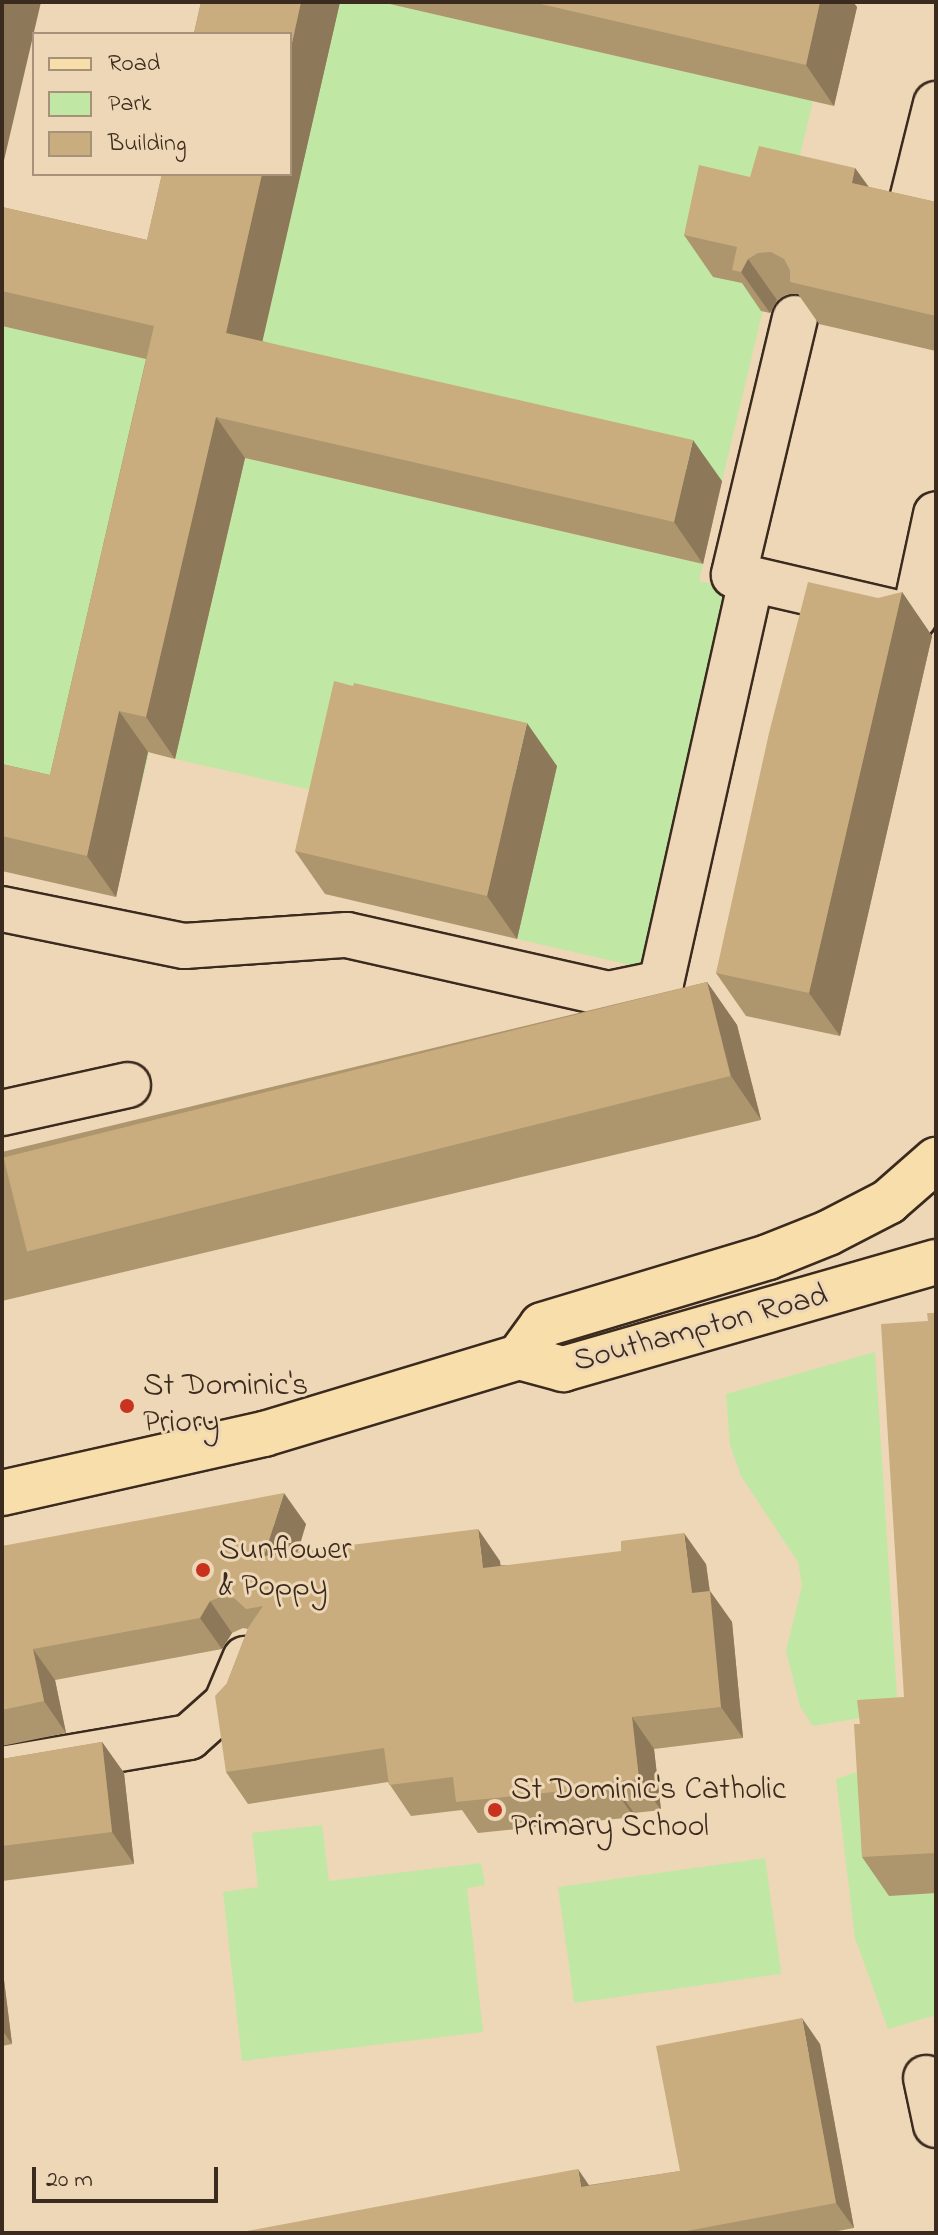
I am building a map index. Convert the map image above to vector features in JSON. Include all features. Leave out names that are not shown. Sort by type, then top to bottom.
[{"type":"main road","name":"Southampton Road","points":[[936,1160],[888,1202],[817,1238],[768,1257],[635,1297],[531,1341],[563,1369],[936,1262]]},
{"type":"main road","points":[[2,1493],[264,1434],[531,1341]]},
{"type":"street","points":[[912,200],[936,104]]},
{"type":"street","points":[[795,318],[734,575],[914,617],[936,514]]},
{"type":"street","points":[[2,909],[184,946],[347,935],[608,994],[661,983],[751,581]]},
{"type":"street","points":[[2,1113],[128,1085]]},
{"type":"street","points":[[2,1769],[189,1737],[226,1704],[247,1653]]},
{"type":"street","points":[[926,2078],[936,2125]]},
{"type":"green space","points":[[340,2],[381,2],[813,101],[722,481],[251,373]]},
{"type":"green space","points":[[2,326],[187,368],[97,740],[149,753],[131,829],[2,799]]},
{"type":"green space","points":[[245,458],[703,564],[699,581],[731,588],[644,968],[517,939],[556,766],[347,798],[175,759]]},
{"type":"green space","points":[[875,1352],[897,1698],[883,1714],[813,1726],[800,1706],[786,1651],[802,1586],[798,1562],[741,1476],[730,1445],[726,1394]]},
{"type":"green space","points":[[862,1770],[936,1893],[936,2015],[888,2029],[855,1938],[836,1779]]},
{"type":"green space","points":[[322,1825],[329,1881],[481,1863],[485,1885],[467,1888],[483,2032],[242,2061],[223,1892],[258,1887],[252,1833]]},
{"type":"green space","points":[[765,1858],[781,1974],[574,2003],[558,1887]]},
{"type":"building","points":[[201,2],[301,2],[292,43],[292,32],[194,32]]},
{"type":"building","points":[[532,2],[820,2],[806,65]]},
{"type":"building","points":[[759,146],[855,168],[852,183],[936,202],[936,316],[790,282],[790,270],[784,259],[771,252],[758,253],[748,259],[741,272],[732,270],[737,247],[684,235],[699,165],[750,177]]},
{"type":"building","points":[[162,176],[262,176],[226,333],[693,440],[674,522],[216,417],[146,717],[119,711],[87,856],[2,836],[2,764],[50,775],[154,326],[2,291],[2,207],[147,240]]},
{"type":"building","points":[[808,582],[878,598],[902,592],[809,993],[716,973],[769,733]]},
{"type":"building","points":[[334,681],[527,723],[487,896],[295,851]]},
{"type":"building","points":[[707,982],[730,1076],[27,1252],[4,1157]]},
{"type":"building","points":[[927,1313],[936,1313],[936,1853],[862,1857],[854,1724],[860,1724],[857,1700],[904,1697],[881,1324],[928,1321]]},
{"type":"building","points":[[284,1493],[264,1556],[478,1529],[483,1568],[621,1551],[621,1541],[684,1533],[692,1593],[710,1591],[721,1707],[632,1717],[639,1779],[612,1782],[612,1786],[456,1802],[453,1777],[389,1785],[384,1748],[226,1772],[215,1696],[227,1683],[248,1628],[263,1606],[246,1609],[234,1598],[221,1597],[210,1601],[200,1618],[33,1649],[44,1701],[2,1710],[2,1546]]},
{"type":"building","points":[[102,1742],[112,1832],[2,1846],[2,1759]]},
{"type":"building","points":[[802,2018],[836,2203],[676,2233],[236,2233],[578,2169],[581,2187],[680,2171],[656,2046]]},
{"type":"place","name":"St Dominic's Priory","points":[[127,1406]]},
{"type":"place","name":"Sunflower & Poppy","points":[[203,1570]]},
{"type":"place","name":"St Dominic's Catholic Primary School","points":[[495,1810]]}]
